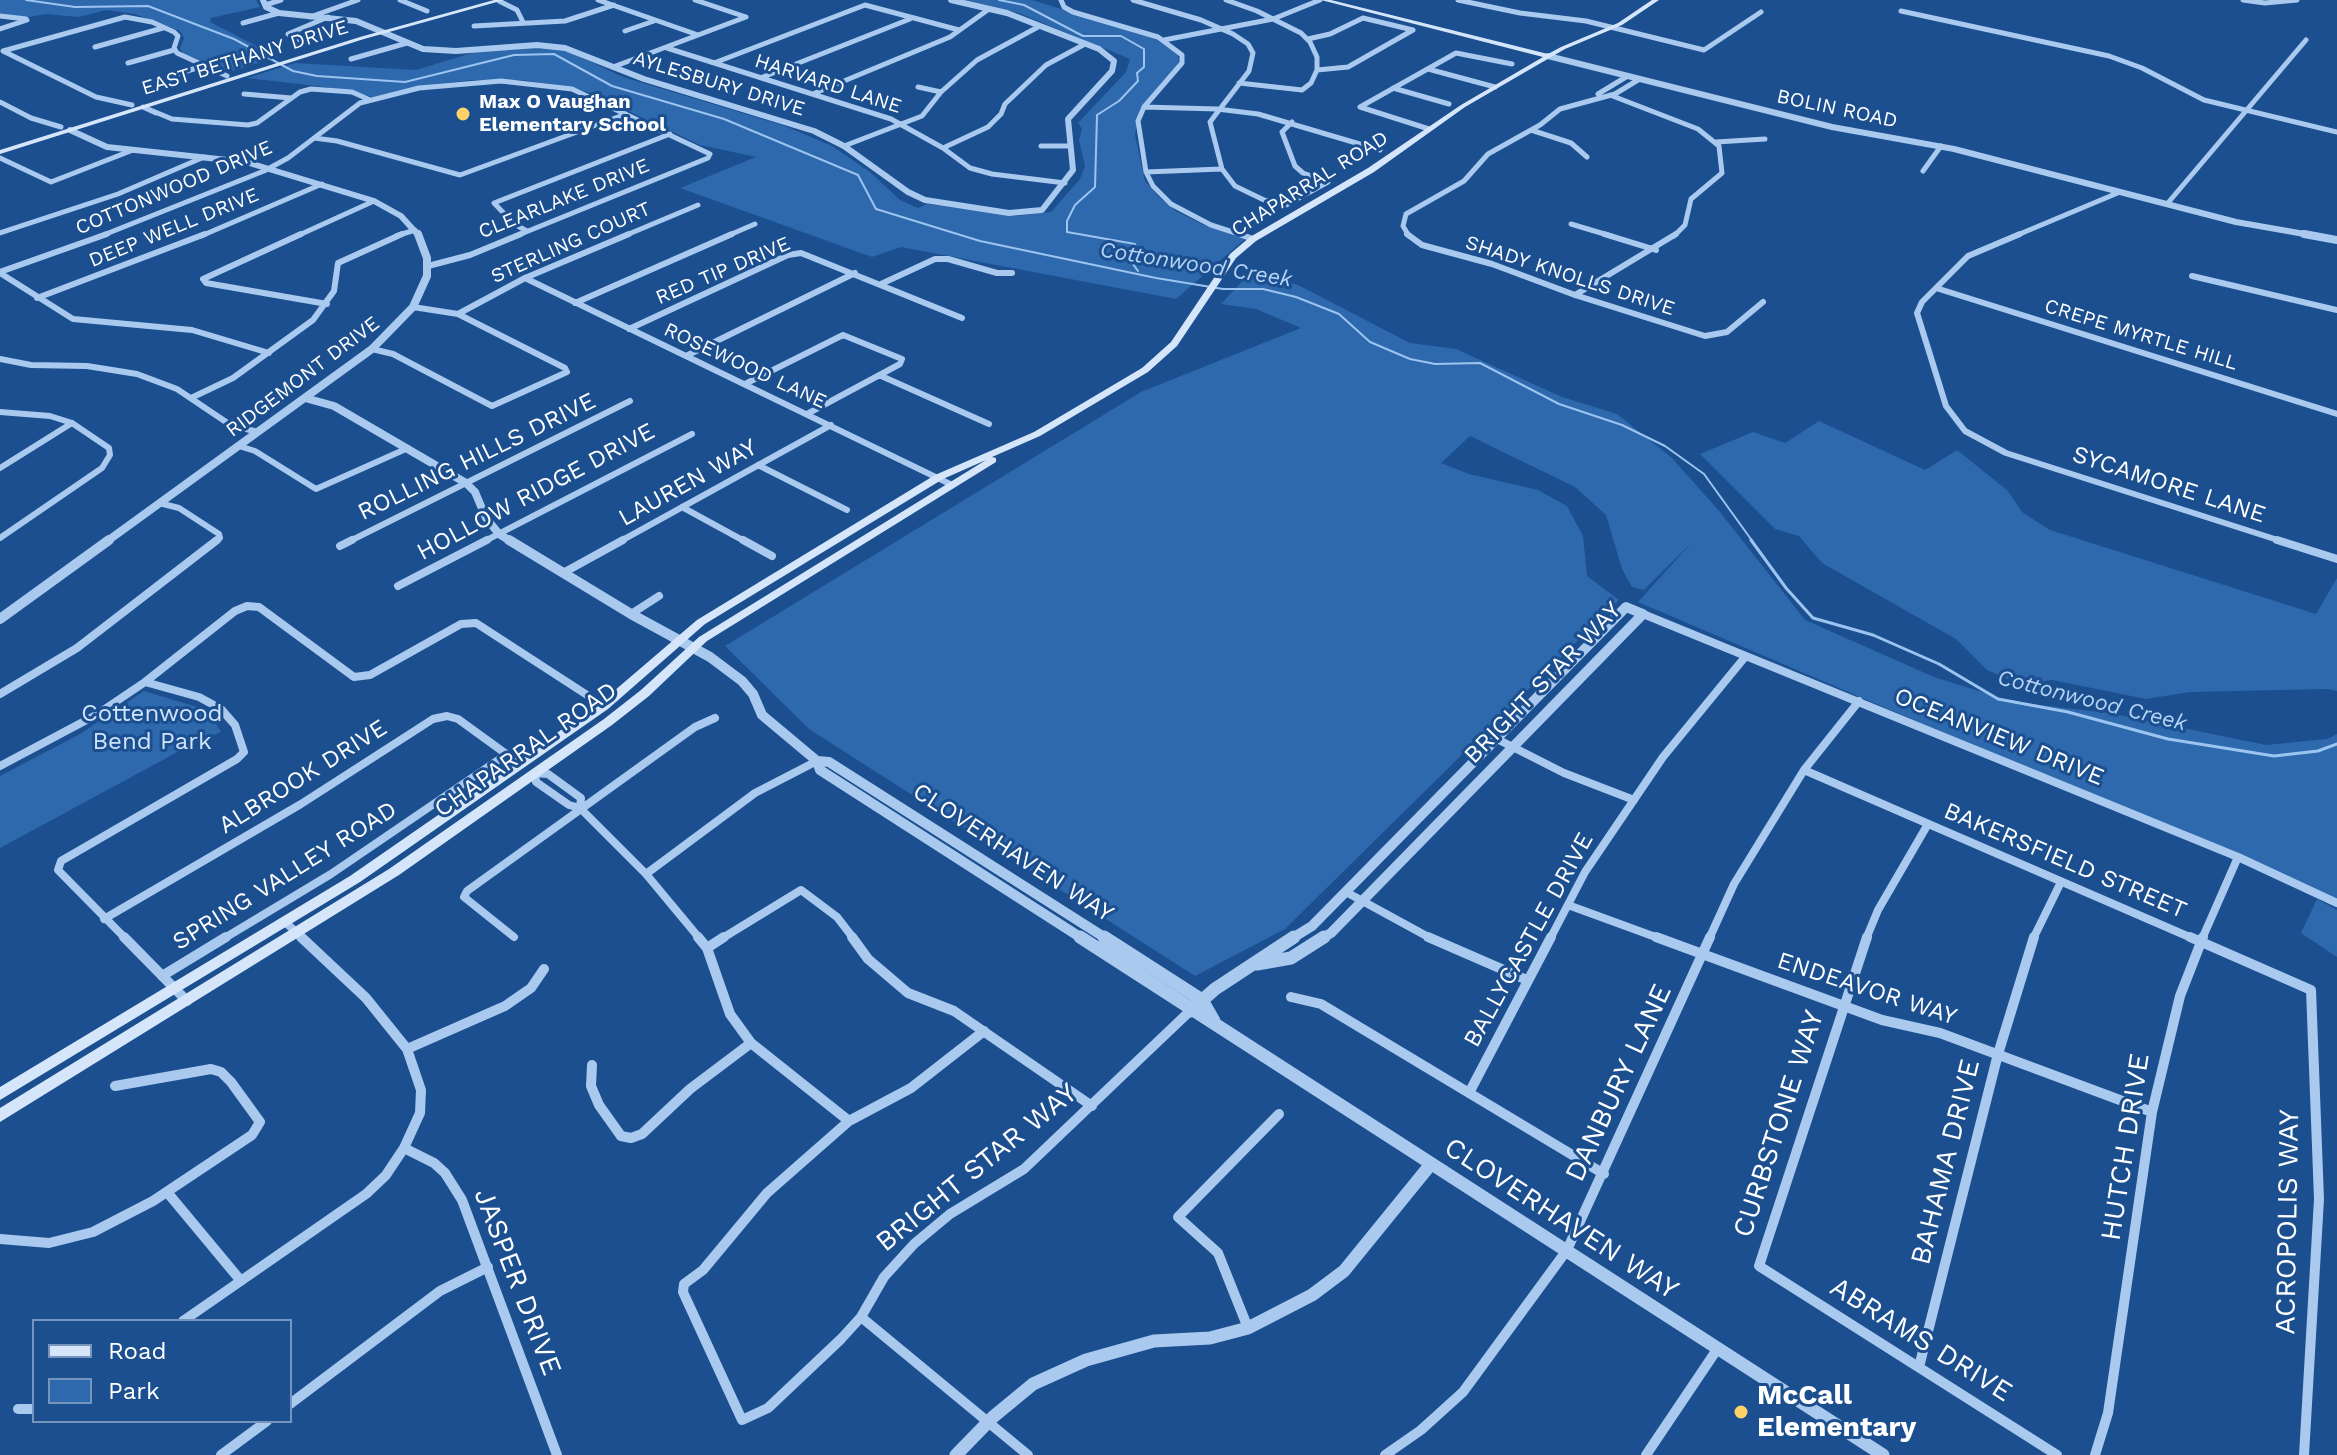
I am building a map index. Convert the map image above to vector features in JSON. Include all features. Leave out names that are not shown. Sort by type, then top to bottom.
[{"type":"main road","name":"EAST BETHANY DRIVE","points":[[65,128],[143,107],[288,59],[488,0]]},
{"type":"main road","name":"EAST BETHANY DRIVE","points":[[381,31],[499,0]]},
{"type":"main road","points":[[1322,0],[1548,56]]},
{"type":"main road","name":"CHAPARRAL ROAD","points":[[1616,28],[1656,0]]},
{"type":"main road","name":"CHAPARRAL ROAD","points":[[0,1116],[405,864],[636,701],[691,648],[950,484],[1052,431],[1159,360],[1174,344],[1227,266],[1253,239],[1371,170],[1429,129],[1548,56],[1563,48],[1597,39],[1664,0]]},
{"type":"main road","name":"EAST BETHANY DRIVE","points":[[0,149],[132,105],[260,68]]},
{"type":"main road","points":[[132,105],[143,107]]},
{"type":"main road","name":"CHAPARRAL ROAD","points":[[0,1094],[355,879],[604,706],[701,622],[939,477],[1072,416]]},
{"type":"main road","points":[[520,764],[535,773]]},
{"type":"street","points":[[264,2],[281,0]]},
{"type":"street","points":[[310,17],[358,0]]},
{"type":"street","points":[[400,0],[427,11]]},
{"type":"street","points":[[499,0],[517,10],[523,22]]},
{"type":"street","points":[[598,0],[698,35]]},
{"type":"street","points":[[613,67],[746,17],[695,0]]},
{"type":"street","points":[[951,0],[1007,13],[1111,57],[1114,68],[1068,119],[1073,170],[1065,183]]},
{"type":"street","points":[[1061,0],[1064,7],[1073,12],[1164,40],[1182,55],[1182,63],[1144,107],[1138,121],[1146,172],[1153,186],[1171,204],[1211,225],[1253,239]]},
{"type":"street","points":[[1133,0],[1236,35],[1253,53],[1249,71],[1217,109],[1210,127],[1222,169],[1235,186],[1246,193],[1286,205],[1328,182],[1303,173],[1295,166],[1282,132],[1292,122]]},
{"type":"street","points":[[1230,0],[1308,39],[1317,57],[1317,70],[1311,83],[1299,91],[1239,83]]},
{"type":"street","points":[[1164,40],[1273,19],[1322,0]]},
{"type":"street","points":[[1458,0],[1511,12],[1616,28],[1704,50],[1761,12]]},
{"type":"street","points":[[2243,0],[2281,3],[2297,0]]},
{"type":"street","points":[[264,2],[279,13]]},
{"type":"street","points":[[474,26],[565,21],[614,5]]},
{"type":"street","points":[[713,63],[863,6],[959,30]]},
{"type":"street","points":[[814,93],[959,30],[989,9]]},
{"type":"street","points":[[1901,11],[2116,58],[2147,70],[2191,95],[2245,112],[2337,132]]},
{"type":"street","points":[[243,23],[279,13]]},
{"type":"street","name":"AYLESBURY DRIVE","points":[[279,13],[356,21],[423,49],[456,51],[553,46],[794,123],[844,146],[908,192],[925,200],[1009,213],[1037,212],[1045,208],[1065,183]]},
{"type":"street","points":[[0,16],[27,20],[0,29]]},
{"type":"street","points":[[132,105],[96,97],[4,53],[4,50],[120,17],[164,27],[177,35],[174,50]]},
{"type":"street","points":[[308,44],[288,33],[328,17]]},
{"type":"street","points":[[1308,39],[1330,34],[1365,18],[1413,30],[1348,67],[1317,70]]},
{"type":"street","points":[[762,78],[910,19]]},
{"type":"street","points":[[625,31],[655,21]]},
{"type":"street","points":[[95,47],[164,27]]},
{"type":"street","points":[[844,146],[927,113],[941,92],[977,60],[1038,27]]},
{"type":"street","points":[[2167,204],[2306,40]]},
{"type":"street","points":[[351,59],[407,43]]},
{"type":"street","points":[[943,148],[988,127],[1001,114],[1005,104],[1046,65],[1085,44]]},
{"type":"street","name":"HARVARD LANE","points":[[667,48],[814,93],[902,124],[980,172],[1065,183]]},
{"type":"street","points":[[128,63],[174,50],[227,76]]},
{"type":"street","points":[[1429,129],[1360,107],[1461,52],[1512,64]]},
{"type":"street","name":"BOLIN ROAD","points":[[1548,56],[1821,124],[1941,146],[2258,227],[2337,240]]},
{"type":"street","points":[[171,76],[204,66]]},
{"type":"street","points":[[1427,69],[1495,87]]},
{"type":"street","points":[[1587,100],[1626,77]]},
{"type":"street","points":[[1531,130],[1560,109],[1610,95],[1638,80]]},
{"type":"street","name":"COTTONWOOD DRIVE","points":[[0,272],[136,224],[269,169],[355,106],[445,84],[518,81],[572,89],[710,155]]},
{"type":"street","points":[[1619,82],[1630,85]]},
{"type":"street","points":[[918,87],[941,92]]},
{"type":"street","points":[[143,107],[172,119],[251,125],[305,90],[323,88],[356,93],[370,100]]},
{"type":"street","points":[[1392,88],[1449,104]]},
{"type":"street","points":[[1575,295],[1656,250],[1685,225],[1691,199],[1722,173],[1724,156],[1716,142],[1681,120],[1601,93]]},
{"type":"street","points":[[244,94],[292,98]]},
{"type":"street","points":[[0,102],[96,144],[233,159],[374,201],[401,216],[415,230],[425,250],[428,266]]},
{"type":"street","points":[[1144,107],[1217,109],[1292,122],[1380,150]]},
{"type":"street","points":[[313,138],[337,141],[460,175],[626,114]]},
{"type":"street","points":[[1531,130],[1571,143],[1587,157]]},
{"type":"street","name":"SHADY KNOLLS DRIVE","points":[[1531,130],[1488,154],[1457,186],[1406,214],[1404,230],[1420,244],[1492,264],[1575,295],[1710,337],[1727,332],[1763,302]]},
{"type":"street","points":[[527,231],[514,224],[494,203],[670,134]]},
{"type":"street","points":[[1716,142],[1765,139]]},
{"type":"street","points":[[1041,146],[1069,146]]},
{"type":"street","points":[[1923,171],[1941,146]]},
{"type":"street","points":[[0,158],[44,182],[51,182],[133,150]]},
{"type":"street","name":"CLEARLAKE DRIVE","points":[[428,266],[470,255],[710,155]]},
{"type":"street","points":[[0,233],[118,194],[204,157]]},
{"type":"street","points":[[1146,172],[1222,169]]},
{"type":"street","name":"DEEP WELL DRIVE","points":[[37,298],[164,252],[322,184]]},
{"type":"street","points":[[1936,288],[1968,256],[2120,192]]},
{"type":"street","points":[[327,304],[206,283],[204,278],[374,201]]},
{"type":"street","name":"STERLING COURT","points":[[458,314],[525,278],[698,205]]},
{"type":"street","points":[[575,303],[755,224]]},
{"type":"street","points":[[1571,224],[1656,250]]},
{"type":"street","points":[[191,398],[225,383],[304,328],[327,304],[334,291],[338,263],[415,230]]},
{"type":"street","name":"RED TIP DRIVE","points":[[629,329],[792,254],[809,254],[962,318]]},
{"type":"street","points":[[881,284],[935,259],[948,259],[997,273],[1012,273]]},
{"type":"street","name":"RIDGEMONT DRIVE","points":[[0,619],[372,349],[413,307],[423,288],[428,266]]},
{"type":"street","points":[[0,272],[73,319],[145,323],[192,330],[269,353]]},
{"type":"street","points":[[686,356],[855,273]]},
{"type":"street","points":[[2192,276],[2337,310]]},
{"type":"street","name":"ROSEWOOD LANE","points":[[525,278],[950,484]]},
{"type":"street","name":"CREPE MYRTLE HILL","points":[[1936,288],[2337,414]]},
{"type":"street","name":"SYCAMORE LANE","points":[[1936,288],[1920,306],[1917,316],[1940,395],[1960,427],[1991,447],[2337,559]]},
{"type":"street","points":[[372,349],[393,354],[492,406],[567,371],[458,314],[413,307]]},
{"type":"street","points":[[745,384],[846,335],[902,361],[807,414]]},
{"type":"street","points":[[0,359],[31,365],[87,366],[137,374],[191,398],[229,424],[257,432]]},
{"type":"street","points":[[879,375],[989,424]]},
{"type":"street","points":[[305,398],[334,406],[466,483],[475,492],[486,518],[499,534]]},
{"type":"street","name":"ROLLING HILLS DRIVE","points":[[340,546],[630,401]]},
{"type":"street","points":[[0,412],[50,416],[72,423],[109,448],[109,460],[102,468],[0,538]]},
{"type":"street","points":[[0,468],[72,423]]},
{"type":"street","name":"LAUREN WAY","points":[[563,573],[831,425]]},
{"type":"street","name":"HOLLOW RIDGE DRIVE","points":[[398,586],[692,434]]},
{"type":"street","points":[[239,446],[255,451],[316,489],[329,486],[408,448]]},
{"type":"street","points":[[758,465],[847,510]]},
{"type":"street","points":[[0,694],[77,648],[220,538],[219,534],[179,508],[159,503]]},
{"type":"street","points":[[682,507],[772,556]]},
{"type":"street","name":"CLOVERHAVEN WAY","points":[[499,534],[742,681],[773,727],[817,761],[829,762],[1202,1000],[1215,1022]]},
{"type":"street","points":[[631,614],[659,596]]},
{"type":"street","points":[[0,766],[75,728],[145,682],[235,611],[247,606],[259,607],[354,677],[370,675],[461,624],[476,623],[604,706]]},
{"type":"street","name":"BRIGHT STAR WAY","points":[[849,1121],[767,1193],[703,1270],[684,1284],[683,1292],[742,1420],[768,1408],[861,1317],[884,1277],[914,1244],[950,1214],[1024,1169],[1202,1000],[1312,926],[1626,607],[1643,614],[1510,746],[1331,933],[1291,958],[1257,964]]},
{"type":"street","name":"OCEANVIEW DRIVE","points":[[1643,614],[2238,857],[2337,903]]},
{"type":"street","name":"BALLYCASTLE DRIVE","points":[[1469,1093],[1585,872],[1663,757],[1745,657]]},
{"type":"street","points":[[145,682],[189,693],[214,704],[232,721],[245,750],[237,759],[61,861],[59,874],[187,1001]]},
{"type":"street","name":"DANBURY LANE","points":[[1385,1455],[1421,1430],[1463,1392],[1567,1250],[1705,954],[1734,884],[1804,770],[1859,701]]},
{"type":"street","name":"ALBROOK DRIVE","points":[[104,919],[301,804],[433,719],[447,716],[458,719],[520,764]]},
{"type":"street","points":[[514,937],[464,897],[467,891],[695,727],[715,718]]},
{"type":"street","points":[[1497,739],[1564,773],[1634,800]]},
{"type":"street","name":"SPRING VALLEY ROAD","points":[[162,976],[331,874],[507,754]]},
{"type":"street","points":[[646,874],[755,793],[817,761]]},
{"type":"street","name":"CLOVERHAVEN WAY","points":[[817,761],[820,770],[1190,1011],[1215,1022],[1883,1455]]},
{"type":"street","name":"BAKERSFIELD STREET","points":[[1804,770],[2311,990]]},
{"type":"street","points":[[535,773],[537,783],[569,805],[580,808],[646,874],[707,948],[730,1014],[751,1043],[849,1121],[911,1088],[984,1031]]},
{"type":"street","name":"CURBSTONE WAY","points":[[1759,1266],[1841,1006],[1878,910],[1928,824]]},
{"type":"street","name":"HUTCH DRIVE","points":[[2095,1455],[2108,1413],[2119,1354],[2152,1112],[2180,996],[2238,857]]},
{"type":"street","name":"BAHAMA DRIVE","points":[[1919,1367],[1998,1054],[2032,941],[2061,882]]},
{"type":"street","points":[[707,948],[801,890],[837,917],[868,959],[908,993],[954,1011],[1092,1106]]},
{"type":"street","points":[[1346,892],[1440,944],[1527,980]]},
{"type":"street","name":"ENDEAVOR WAY","points":[[1568,905],[1841,1006],[1882,1020],[1940,1033],[2152,1112]]},
{"type":"street","points":[[186,1319],[366,1194],[386,1175],[404,1148],[420,1113],[421,1090],[407,1049],[366,998],[285,922]]},
{"type":"street","points":[[407,1049],[505,1006],[531,988],[544,969]]},
{"type":"street","name":"ACROPOLIS WAY","points":[[2304,1455],[2319,1199],[2311,990]]},
{"type":"street","points":[[1291,997],[1321,1004],[1604,1174]]},
{"type":"street","points":[[592,1065],[591,1086],[599,1105],[621,1136],[631,1138],[642,1134],[690,1089],[751,1043]]},
{"type":"street","points":[[0,1239],[49,1243],[93,1232],[167,1192],[252,1135],[260,1122],[237,1088],[221,1072],[211,1069],[115,1086]]},
{"type":"street","points":[[1248,1328],[1218,1253],[1178,1217],[1279,1114]]},
{"type":"street","name":"JASPER DRIVE","points":[[404,1148],[434,1163],[445,1173],[462,1200],[557,1455]]},
{"type":"street","points":[[956,1455],[989,1421],[1033,1384],[1086,1360],[1154,1341],[1210,1338],[1248,1328],[1312,1295],[1344,1271],[1431,1164]]},
{"type":"street","points":[[167,1192],[241,1281]]},
{"type":"street","name":"ABRAMS DRIVE","points":[[1759,1266],[2057,1455]]},
{"type":"street","points":[[292,1402],[440,1291],[488,1267]]},
{"type":"street","points":[[861,1317],[1028,1455]]},
{"type":"street","points":[[1646,1455],[1718,1348]]},
{"type":"street","points":[[18,1409],[32,1409]]},
{"type":"street","points":[[221,1455],[264,1423]]},
{"type":"green space","points":[[0,0],[256,0],[260,7],[211,18],[210,22],[278,57],[229,72],[184,54],[180,49],[184,38],[180,31],[135,14],[106,10],[79,17],[45,14],[24,18],[0,15]]},
{"type":"green space","points":[[966,0],[1032,0],[1153,37],[1178,55],[1179,63],[1140,109],[1135,135],[1145,181],[1176,211],[1204,225],[1245,239],[1176,299],[901,247],[872,257],[680,188],[756,157],[700,145],[590,93],[570,87],[522,80],[473,80],[425,85],[373,97],[325,87],[247,78],[295,63],[416,70],[475,52],[532,47],[553,49],[572,53],[623,77],[785,126],[832,146],[870,172],[900,200],[918,208],[927,204],[1017,216],[1051,212],[1080,179],[1085,166],[1079,140],[1082,129],[1078,123],[1126,72],[1130,59],[1019,13]]},
{"type":"green space","points":[[1250,273],[1298,285],[1410,343],[1456,349],[1562,397],[1617,414],[1672,458],[1720,512],[1805,620],[1934,677],[2014,702],[2109,713],[2266,745],[2327,739],[2337,734],[2337,901],[1638,602],[1693,541],[1644,590],[1632,587],[1622,569],[1606,515],[1575,487],[1470,436],[1441,463],[1469,474],[1538,490],[1567,506],[1583,536],[1587,576],[1619,600],[1285,929],[1195,976],[809,729],[725,646],[1141,392],[1301,328],[1256,309],[1221,304]]},
{"type":"green space","points":[[1819,421],[1925,470],[1957,450],[2008,491],[2022,512],[2050,530],[2316,614],[2337,578],[2337,691],[2190,692],[2146,699],[2052,680],[2020,684],[1987,670],[1956,639],[1822,563],[1799,536],[1775,529],[1700,454],[1753,432],[1785,443]]},
{"type":"green space","name":"Cottenwood Bend Park","points":[[144,691],[197,707],[211,716],[221,732],[198,741],[0,848],[0,776],[80,734]]},
{"type":"green space","points":[[2317,899],[2337,910],[2337,957],[2301,933]]},
{"type":"waterway","name":"Cottonwood Creek","points":[[26,0],[75,7],[148,6],[234,39],[293,71],[317,76],[405,82],[514,55],[554,54],[612,86],[724,119],[858,175],[876,209],[980,241],[1156,278],[1223,289],[1263,289],[1296,297],[1339,314],[1370,342],[1410,359],[1435,364],[1480,363],[1559,404],[1622,425],[1665,446],[1704,474],[1753,542]]},
{"type":"waterway","points":[[999,0],[1024,5],[1083,36],[1121,36],[1144,49],[1144,67],[1137,73],[1138,81],[1119,101],[1097,115],[1095,187],[1075,205],[1067,221],[1067,232],[1135,244],[1137,254],[1130,260],[1138,271]]},
{"type":"waterway","name":"Cottonwood Creek","points":[[1751,540],[1786,588],[1813,618],[1873,635],[1939,664],[1998,699],[2068,712],[2168,739],[2274,756],[2318,751],[2337,744]]},
{"type":"place","name":"Max O Vaughan Elementary School","points":[[463,114]]},
{"type":"place","name":"McCall Elementary","points":[[1741,1412]]}]
